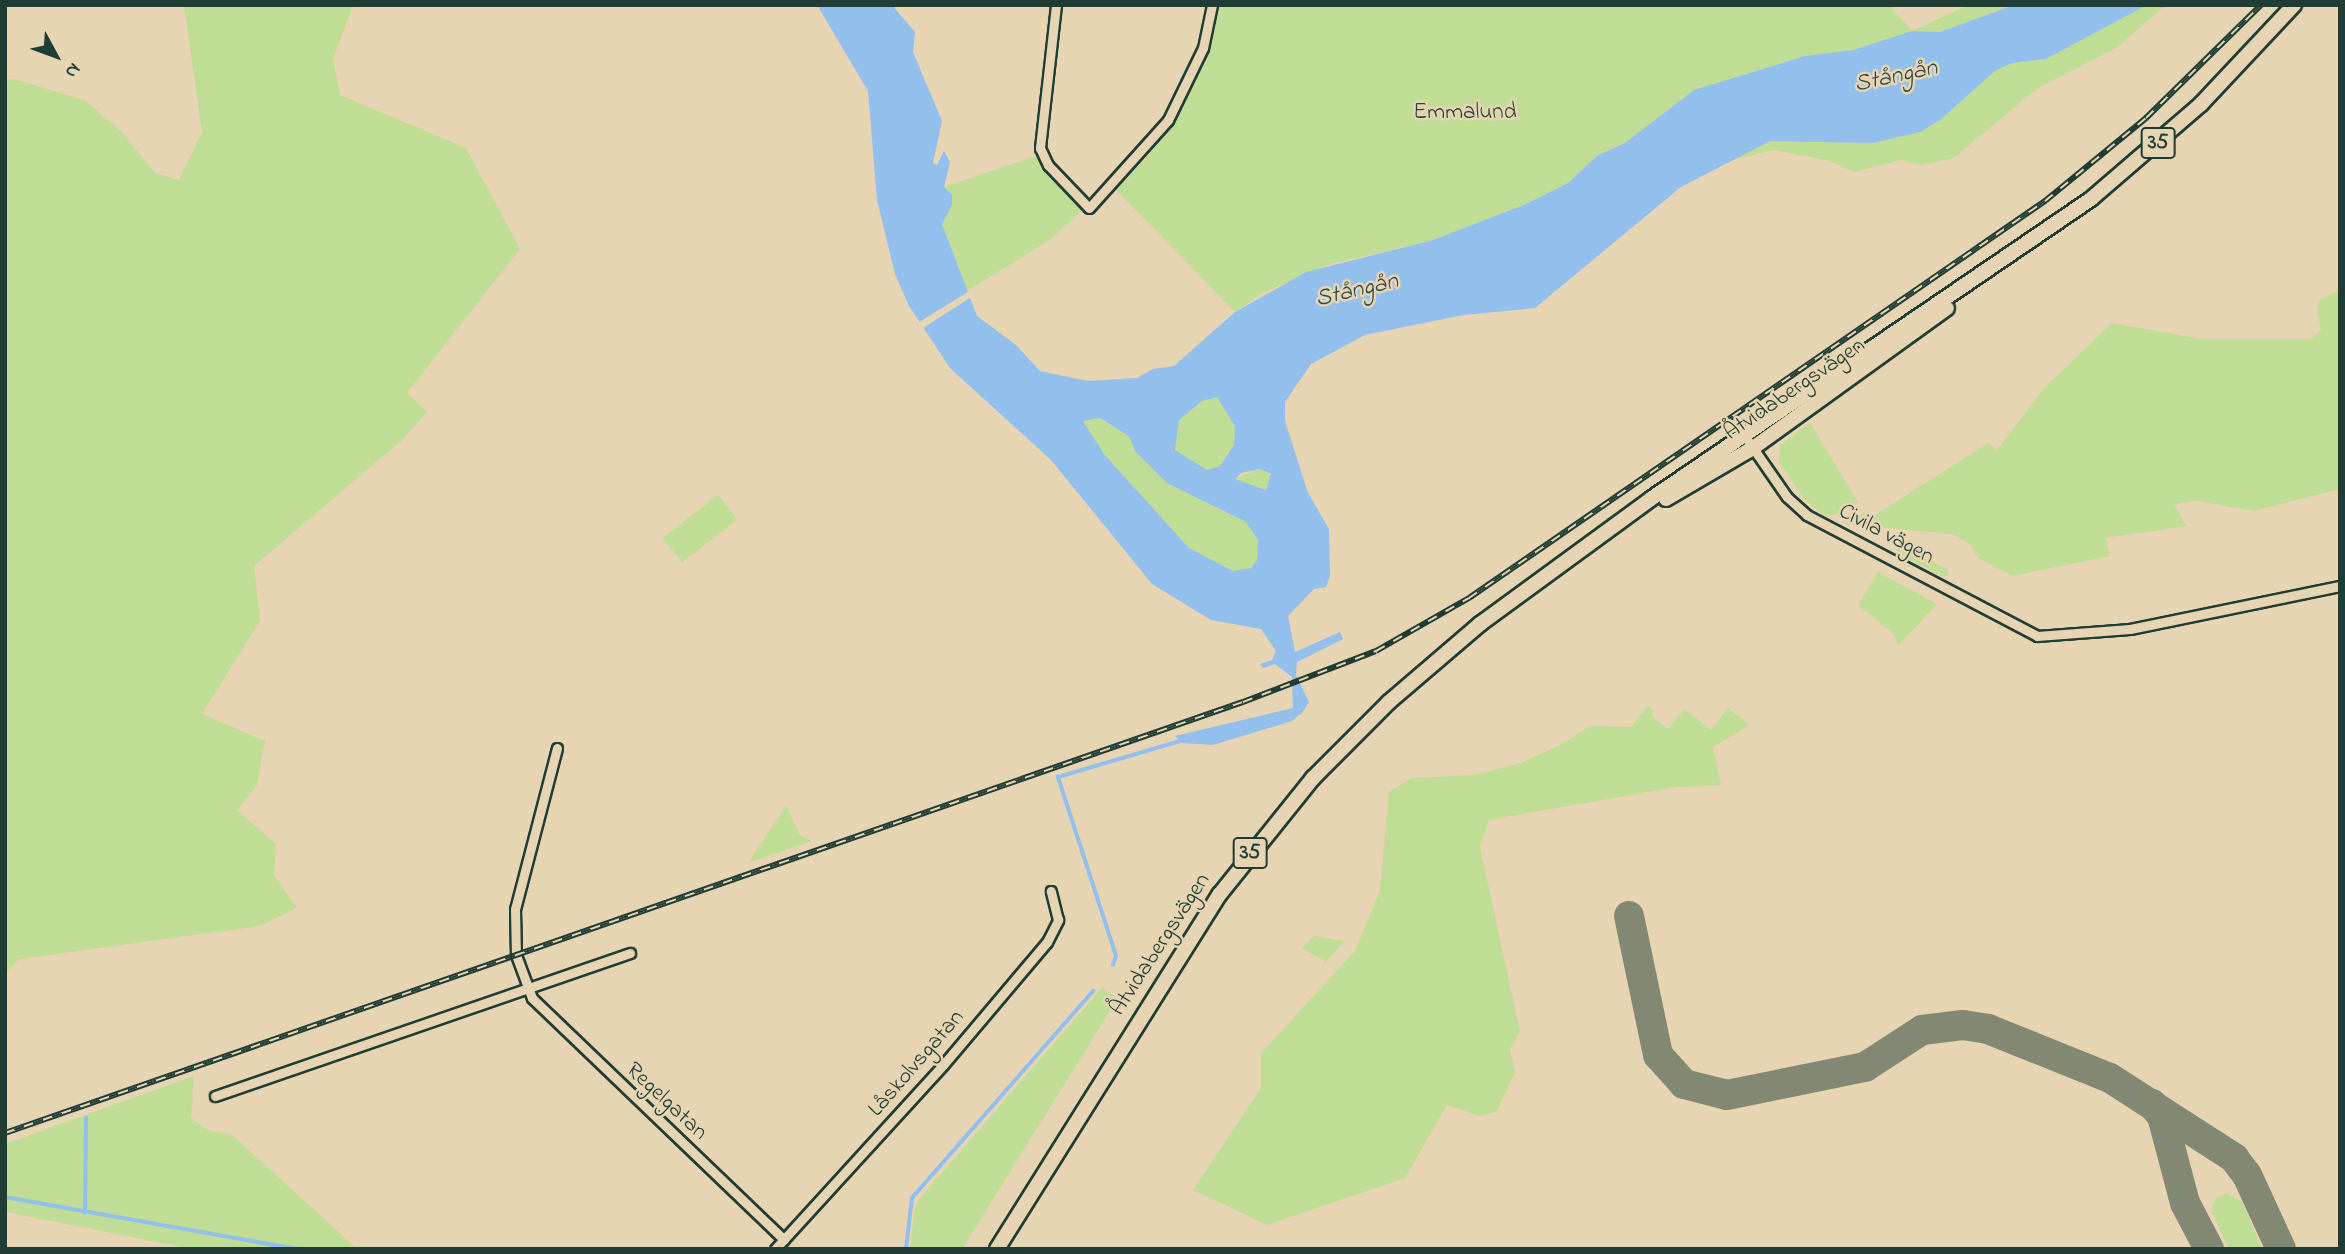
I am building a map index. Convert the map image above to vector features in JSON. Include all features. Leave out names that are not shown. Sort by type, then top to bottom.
[{"type":"main road","name":"Åtvidabergsvägen","points":[[1598,539],[1753,448],[1884,357],[2006,261],[2091,199],[2172,131],[2294,5]]},
{"type":"main road","name":"Åtvidabergsvägen","points":[[997,1249],[1194,932],[1281,815],[1347,743],[1432,664],[1523,591],[1744,435],[2006,261]]},
{"type":"street","points":[[1056,5],[1040,148],[1048,165],[1088,208],[1122,176],[1168,120],[1203,48],[1212,5]]},
{"type":"street","name":"Civila vägen","points":[[1744,435],[1787,497],[1807,515],[2037,636],[2130,629],[2340,586]]},
{"type":"street","name":"Regelgatan","points":[[557,748],[515,909],[514,941],[528,988],[542,1012],[784,1240]]},
{"type":"street","name":"Låskolvsgatan","points":[[775,1249],[1047,942],[1058,920],[1051,891]]},
{"type":"street","points":[[215,1096],[630,953]]},
{"type":"green space","points":[[184,5],[353,5],[333,59],[340,95],[466,148],[520,249],[407,393],[427,412],[401,441],[254,566],[260,621],[202,714],[265,741],[257,785],[237,810],[276,844],[274,875],[297,908],[260,926],[20,959],[5,974],[5,81],[13,79],[85,100],[122,132],[155,173],[179,180],[202,132]]},
{"type":"green space","name":"Emmalund","points":[[1218,5],[1889,5],[1912,31],[1853,50],[1805,56],[1694,90],[1625,143],[1598,155],[1568,183],[1526,204],[1433,240],[1330,264],[1264,292],[1235,312],[1116,190],[1150,154],[1182,108],[1202,64]]},
{"type":"green space","points":[[1968,5],[2014,5],[1940,32],[1912,31]]},
{"type":"green space","points":[[2147,5],[2165,5],[2118,47],[2038,88],[1954,158],[1922,165],[1901,160],[1854,172],[1830,161],[1774,150],[1731,160],[1770,141],[1873,143],[1919,132],[1940,120],[1995,71],[2012,63],[2046,59]]},
{"type":"green space","points":[[1036,156],[1082,211],[1048,241],[967,291],[942,224],[947,215],[944,187]]},
{"type":"green space","points":[[2340,290],[2340,489],[2254,511],[2197,501],[2174,504],[2186,526],[2105,538],[2110,556],[2013,576],[1978,558],[1970,544],[1952,534],[1844,524],[1864,512],[1869,519],[1988,443],[1996,451],[2046,386],[2112,323],[2202,339],[2312,339],[2321,330],[2317,307],[2321,299]]},
{"type":"green space","points":[[1217,397],[1235,426],[1234,445],[1220,466],[1207,470],[1175,450],[1179,419],[1202,401]]},
{"type":"green space","points":[[1100,418],[1116,424],[1129,436],[1135,451],[1207,503],[1246,522],[1258,540],[1257,560],[1251,568],[1233,572],[1189,548],[1104,454],[1083,421]]},
{"type":"green space","points":[[1810,423],[1858,502],[1834,515],[1823,515],[1804,499],[1779,462],[1780,445]]},
{"type":"green space","points":[[1260,469],[1271,475],[1266,490],[1234,479]]},
{"type":"green space","points":[[718,495],[737,519],[682,563],[663,538]]},
{"type":"green space","points":[[1903,547],[1947,569],[1949,574],[1944,577],[1899,554],[1896,549]]},
{"type":"green space","points":[[1878,572],[1937,604],[1898,646],[1895,635],[1858,605]]},
{"type":"green space","points":[[1648,706],[1653,710],[1652,717],[1668,729],[1684,709],[1711,730],[1728,708],[1750,725],[1713,747],[1721,785],[1676,787],[1489,820],[1480,847],[1520,1032],[1510,1049],[1515,1073],[1496,1112],[1479,1116],[1447,1105],[1405,1178],[1267,1225],[1193,1190],[1261,1088],[1261,1053],[1355,951],[1380,891],[1389,792],[1411,778],[1474,775],[1521,763],[1566,742],[1589,726],[1631,727]]},
{"type":"green space","points":[[786,806],[800,835],[812,841],[748,863]]},
{"type":"green space","points":[[1314,936],[1344,941],[1326,962],[1302,948]]},
{"type":"green space","points":[[1102,988],[1118,998],[962,1249],[910,1249],[915,1207],[920,1198]]},
{"type":"green space","points":[[194,1076],[191,1118],[208,1130],[232,1135],[357,1249],[193,1249],[5,1212],[5,1144]]},
{"type":"green space","points":[[2227,1193],[2243,1203],[2262,1249],[2229,1249],[2211,1210],[2216,1198]]},
{"type":"water","name":"Stångån","points":[[817,5],[892,5],[915,32],[913,52],[942,121],[933,163],[937,165],[944,151],[950,162],[944,187],[952,195],[952,205],[942,224],[977,316],[1016,345],[1040,371],[1088,381],[1137,378],[1153,369],[1174,366],[1235,312],[1306,272],[1433,240],[1526,204],[1568,183],[1598,155],[1625,143],[1694,90],[1805,56],[1853,50],[1912,31],[1940,32],[2014,5],[2147,5],[2046,59],[2012,63],[1995,71],[1940,120],[1920,132],[1873,143],[1770,141],[1681,187],[1535,308],[1463,315],[1365,335],[1311,364],[1285,402],[1285,421],[1308,493],[1329,529],[1330,576],[1326,587],[1314,589],[1288,616],[1295,652],[1340,632],[1343,639],[1297,662],[1296,675],[1309,702],[1302,713],[1292,721],[1213,745],[1182,743],[1175,736],[1293,708],[1292,677],[1275,664],[1263,668],[1260,664],[1272,660],[1276,651],[1261,629],[1211,620],[1152,584],[1051,460],[950,368],[909,306],[895,274],[877,200],[868,91]],"holes":[[[1217,397],[1235,426],[1234,445],[1220,466],[1207,470],[1175,450],[1179,420],[1202,401]],[[1100,418],[1129,436],[1135,451],[1167,483],[1246,522],[1258,540],[1257,560],[1251,568],[1233,571],[1189,548],[1104,454],[1083,421]],[[1260,469],[1271,474],[1266,490],[1235,479],[1241,473]]]},
{"type":"pier","points":[[971,290],[973,296],[920,330],[916,324]]},
{"type":"waterway","points":[[1113,965],[1116,956],[1058,777],[1180,741]]},
{"type":"waterway","points":[[906,1249],[912,1198],[1093,991]]},
{"type":"waterway","points":[[85,1213],[86,1118]]},
{"type":"waterway","points":[[5,1197],[298,1249]]},
{"type":"taxiway","points":[[1629,916],[1658,1055],[1684,1084],[1727,1095],[1865,1067],[1922,1030],[1963,1025],[1988,1029],[2110,1078],[2234,1158],[2247,1175],[2281,1249]]},
{"type":"taxiway","points":[[2152,1104],[2162,1116],[2185,1203],[2209,1249]]},
{"type":"railway","points":[[5,1133],[1243,702],[1376,651],[1469,598],[2045,201],[2146,118],[2261,5]]}]
